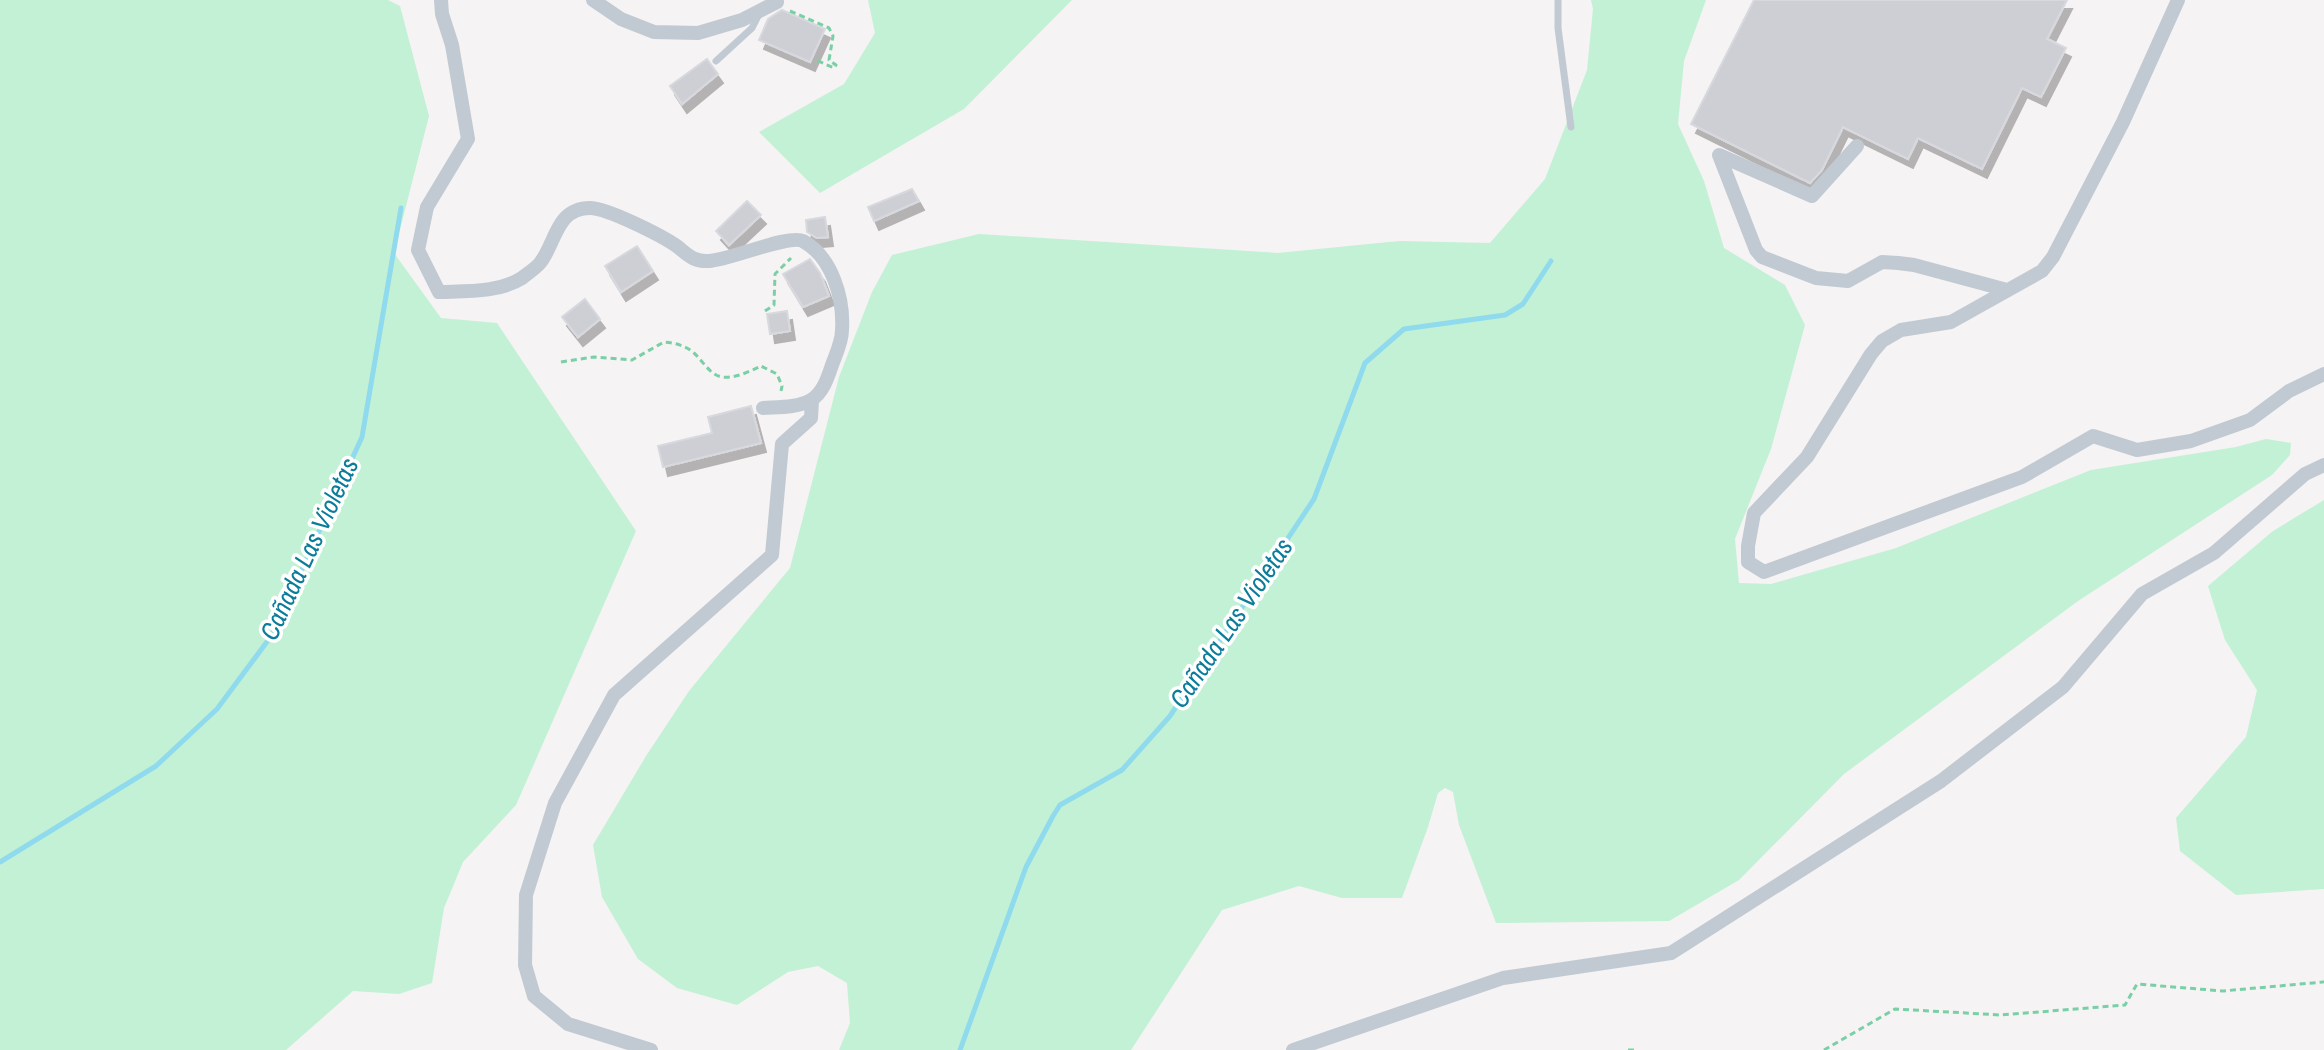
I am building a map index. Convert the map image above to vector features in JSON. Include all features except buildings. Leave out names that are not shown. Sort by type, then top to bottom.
[{"type":"street","points":[[441,0],[468,139],[427,207],[422,228],[418,250],[439,292],[492,290],[520,279],[541,262],[565,217],[593,207],[634,223],[678,247],[688,257],[708,261],[792,238],[801,240],[823,256],[836,284],[842,333],[827,382],[812,400],[789,407],[763,408]]},
{"type":"street","points":[[593,0],[621,19],[654,32],[698,33],[742,20],[777,2]]},
{"type":"street","points":[[2178,0],[2123,122],[2053,257],[2042,271],[1951,322],[1901,330],[1882,341],[1807,457],[1754,513],[1748,562],[1764,572],[1775,568],[2022,477],[2093,436],[2137,450],[2191,441],[2250,420],[2289,391],[2324,374]]},
{"type":"street","points":[[1857,146],[1812,196],[1719,155],[1756,250],[1762,257],[1816,278],[1848,281],[1882,262],[1898,263],[2007,290]]},
{"type":"street","points":[[651,1050],[568,1024],[534,996],[525,965],[526,895],[555,803],[614,695],[772,555],[782,444],[811,418],[812,400]]},
{"type":"street","points":[[1293,1050],[1503,978],[1671,953],[1941,781],[2063,687],[2142,594],[2214,553],[2305,474],[2324,465]]},
{"type":"lane","points":[[1558,0],[1558,28],[1571,127]]},
{"type":"lane","points":[[716,61],[752,28],[760,10]]},
{"type":"path","points":[[777,2],[829,28],[833,36],[829,60],[836,65],[834,68],[816,60]]},
{"type":"path","points":[[765,311],[774,305],[775,274],[807,244]]},
{"type":"path","points":[[561,362],[594,357],[632,360],[664,342],[670,342],[680,344],[695,354],[706,369],[719,376],[728,378],[761,366],[777,374],[782,386],[780,397]]},
{"type":"path","points":[[1824,1050],[1895,1009],[2001,1015],[2125,1005],[2137,984],[2223,991],[2324,981]]},
{"type":"path","points":[[1628,1050],[1635,1050]]},
{"type":"green space","points":[[0,0],[388,0],[400,6],[429,116],[394,253],[441,318],[497,323],[636,531],[516,805],[463,862],[444,908],[432,983],[399,994],[353,991],[286,1050],[0,1050]]},
{"type":"green space","points":[[868,0],[1072,0],[964,109],[820,193],[759,132],[844,84],[875,33]]},
{"type":"green space","points":[[1591,0],[1706,0],[1684,61],[1678,124],[1704,181],[1724,248],[1785,285],[1805,325],[1771,449],[1735,539],[1739,583],[1771,584],[1896,548],[2091,470],[2236,447],[2266,439],[2291,443],[2290,455],[2272,475],[2078,601],[1844,774],[1739,880],[1669,921],[1496,923],[1459,825],[1453,792],[1445,788],[1438,793],[1402,898],[1342,898],[1299,886],[1222,910],[1131,1050],[839,1050],[850,1023],[847,983],[818,966],[788,972],[737,1005],[677,988],[638,959],[602,897],[593,845],[689,691],[790,568],[839,377],[872,292],[892,255],[979,234],[1278,253],[1399,241],[1490,243],[1545,179],[1587,70],[1593,9]]},
{"type":"green space","points":[[2324,500],[2324,889],[2236,895],[2180,851],[2176,818],[2246,737],[2257,690],[2225,640],[2208,586],[2273,531]]},
{"type":"waterway","name":"Cañada Las Violetas","points":[[0,862],[156,766],[217,709],[272,635],[362,437],[401,208]]},
{"type":"waterway","name":"Cañada Las Violetas","points":[[960,1050],[1026,867],[1053,816],[1060,805],[1122,770],[1170,716],[1314,499],[1365,363],[1404,329],[1505,315],[1523,304],[1551,261]]}]
